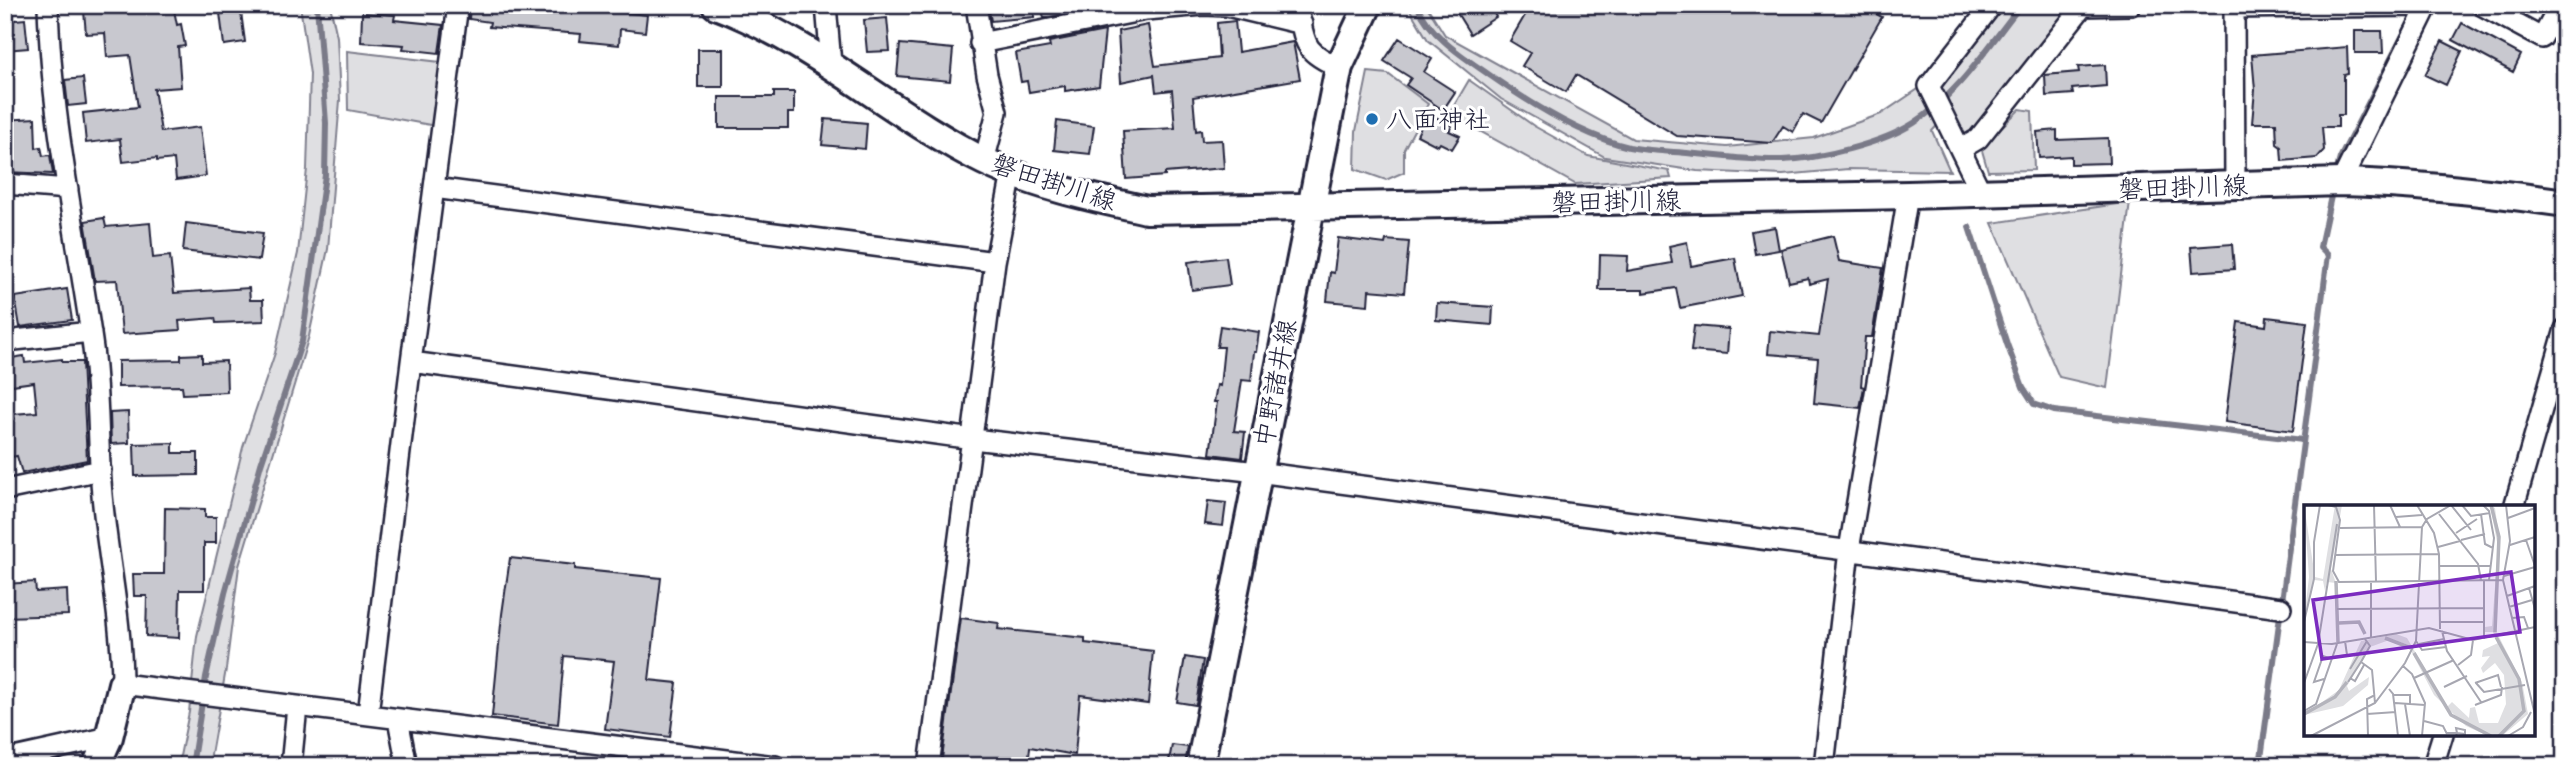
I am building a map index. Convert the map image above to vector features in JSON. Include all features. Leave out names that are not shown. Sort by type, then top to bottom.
[{"type":"main road","name":"磐田掛川線","points":[[716,5],[788,37],[984,161],[1083,196],[1147,210],[1908,195],[2341,182],[2479,190],[2565,203]]},
{"type":"main road","name":"中野諸井線","points":[[1200,766],[1339,67],[1368,5]]},
{"type":"main road","points":[[96,766],[109,737],[122,684]]},
{"type":"street","points":[[48,5],[49,52],[90,332],[103,504],[122,643],[122,684],[775,766]]},
{"type":"street","points":[[369,714],[411,362],[458,5]]},
{"type":"street","points":[[827,5],[831,64]]},
{"type":"street","points":[[976,5],[980,43],[997,112],[984,161]]},
{"type":"street","points":[[980,43],[1146,10],[1204,5],[1227,6],[1300,15],[1306,43],[1315,57],[1339,67]]},
{"type":"street","points":[[1981,192],[1929,86],[1992,5]]},
{"type":"street","points":[[1961,149],[1978,139],[2084,6],[2131,5]]},
{"type":"street","points":[[2481,5],[2542,38],[2560,5]]},
{"type":"street","points":[[2235,185],[2228,6],[2428,6],[2341,182]]},
{"type":"street","points":[[929,766],[995,262],[1012,173]]},
{"type":"street","points":[[5,184],[68,190]]},
{"type":"street","points":[[433,188],[995,262]]},
{"type":"street","points":[[1824,766],[1849,550],[1908,195]]},
{"type":"street","points":[[2515,505],[2565,329]]},
{"type":"street","points":[[5,341],[90,332]]},
{"type":"street","points":[[411,362],[973,439],[1257,472],[2281,608]]},
{"type":"street","points":[[5,490],[100,470]]},
{"type":"street","points":[[291,766],[297,707]]},
{"type":"street","points":[[398,719],[407,766]]},
{"type":"street","points":[[2433,766],[2442,736]]},
{"type":"street","points":[[5,760],[109,737]]},
{"type":"shaded area","points":[[300,5],[330,5],[337,37],[340,100],[328,249],[309,336],[239,566],[226,669],[209,766],[178,766],[189,712],[197,636],[243,447],[275,353],[298,253],[307,169],[310,74]]},
{"type":"shaded area","points":[[1407,5],[1426,5],[1445,35],[1633,139],[1727,147],[1814,138],[1881,114],[1936,77],[1996,5],[2076,5],[1970,144],[1949,113],[1932,131],[1950,171],[1848,169],[1783,175],[1697,171],[1605,157],[1501,99],[1428,40]]},
{"type":"shaded area","points":[[347,51],[440,62],[436,126],[348,110]]},
{"type":"shaded area","points":[[1368,72],[1388,74],[1428,104],[1404,149],[1404,172],[1386,180],[1355,169],[1356,131]]},
{"type":"shaded area","points":[[1469,80],[1534,126],[1588,156],[1669,171],[1671,178],[1575,184],[1449,114]]},
{"type":"shaded area","points":[[2020,109],[2032,111],[2034,170],[1988,171],[1981,147]]},
{"type":"shaded area","points":[[2130,202],[2107,388],[2059,377],[1992,223]]},
{"type":"building","points":[[140,5],[173,5],[177,25],[181,24],[185,46],[178,47],[181,87],[154,89],[161,132],[200,127],[206,176],[176,180],[174,159],[123,162],[120,139],[86,143],[83,113],[138,107],[130,55],[107,57],[105,33],[86,34],[84,11]]},
{"type":"building","points":[[219,5],[240,5],[245,42],[224,45]]},
{"type":"building","points":[[470,5],[505,5],[584,13],[584,8],[647,15],[645,32],[620,29],[619,45],[580,41],[581,34],[489,27],[490,22],[469,19]]},
{"type":"building","points":[[988,5],[1034,5],[1034,17],[991,21]]},
{"type":"building","points":[[1041,5],[1078,5],[1079,11],[1044,18]]},
{"type":"building","points":[[1452,5],[1489,5],[1496,17],[1470,34]]},
{"type":"building","points":[[1531,5],[1860,5],[1882,17],[1821,123],[1803,114],[1793,132],[1783,126],[1772,143],[1677,136],[1576,75],[1566,92],[1522,66],[1530,53],[1510,41]]},
{"type":"building","points":[[362,13],[395,15],[394,20],[443,25],[439,53],[403,49],[404,45],[361,42]]},
{"type":"building","points":[[887,18],[890,51],[867,52],[864,20]]},
{"type":"building","points":[[25,19],[28,48],[5,50],[5,21]]},
{"type":"building","points":[[1235,21],[1238,52],[1293,42],[1300,79],[1193,97],[1196,131],[1201,130],[1202,141],[1222,140],[1224,168],[1126,179],[1123,131],[1175,128],[1172,90],[1156,92],[1154,75],[1121,82],[1118,31],[1148,25],[1155,66],[1219,58],[1217,23]]},
{"type":"building","points":[[2462,23],[2521,55],[2513,72],[2453,40]]},
{"type":"building","points":[[1105,31],[1099,86],[1065,91],[1065,86],[1029,92],[1027,81],[1021,82],[1016,53],[1050,47],[1049,42]]},
{"type":"building","points":[[2355,31],[2382,31],[2383,53],[2355,53]]},
{"type":"building","points":[[1399,38],[1432,59],[1424,72],[1455,92],[1443,110],[1406,85],[1411,78],[1384,61]]},
{"type":"building","points":[[2442,41],[2462,51],[2446,85],[2425,75]]},
{"type":"building","points":[[900,44],[953,49],[950,81],[897,76]]},
{"type":"building","points":[[2347,47],[2348,74],[2344,75],[2344,115],[2338,115],[2338,127],[2322,127],[2324,150],[2317,158],[2282,161],[2281,147],[2277,144],[2276,123],[2252,123],[2255,90],[2252,55]]},
{"type":"building","points":[[698,49],[723,49],[723,87],[698,87]]},
{"type":"building","points":[[2105,65],[2106,86],[2072,89],[2073,94],[2046,96],[2045,75],[2079,72],[2078,67]]},
{"type":"building","points":[[83,78],[86,104],[68,106],[65,80]]},
{"type":"building","points":[[774,92],[794,92],[794,113],[788,113],[788,128],[719,128],[719,97],[774,97]]},
{"type":"building","points":[[1428,113],[1452,126],[1449,131],[1460,136],[1452,149],[1440,143],[1438,146],[1417,135]]},
{"type":"building","points":[[35,118],[36,148],[41,147],[43,156],[50,155],[53,174],[5,172],[5,120]]},
{"type":"building","points":[[825,119],[867,123],[865,149],[822,145]]},
{"type":"building","points":[[1057,121],[1094,126],[1090,154],[1054,150]]},
{"type":"building","points":[[2057,130],[2057,140],[2108,138],[2109,163],[2071,164],[2071,156],[2039,158],[2037,132]]},
{"type":"building","points":[[104,218],[106,227],[150,223],[153,258],[170,256],[174,293],[249,288],[250,300],[263,300],[264,321],[216,323],[215,318],[179,321],[180,330],[122,334],[117,280],[95,281],[85,221]]},
{"type":"building","points":[[186,223],[263,233],[259,260],[183,251]]},
{"type":"building","points":[[1775,227],[1779,250],[1755,254],[1751,231]]},
{"type":"building","points":[[1833,236],[1839,261],[1883,268],[1872,337],[1865,337],[1861,386],[1864,387],[1860,408],[1814,403],[1818,358],[1768,354],[1770,331],[1819,336],[1828,279],[1809,284],[1808,278],[1789,282],[1781,249]]},
{"type":"building","points":[[1338,238],[1385,244],[1386,240],[1409,242],[1404,293],[1369,290],[1368,305],[1327,301]]},
{"type":"building","points":[[1687,242],[1691,266],[1735,258],[1742,296],[1680,308],[1676,288],[1643,293],[1643,290],[1599,290],[1600,255],[1628,256],[1627,271],[1672,263],[1669,246]]},
{"type":"building","points":[[2232,244],[2234,269],[2193,272],[2191,247]]},
{"type":"building","points":[[1226,257],[1230,285],[1192,290],[1188,262]]},
{"type":"building","points":[[67,289],[72,320],[20,327],[15,297]]},
{"type":"building","points":[[1437,303],[1493,307],[1492,325],[1436,320]]},
{"type":"building","points":[[2267,317],[2307,322],[2293,431],[2225,422],[2238,322],[2266,326]]},
{"type":"building","points":[[1220,326],[1259,332],[1251,381],[1242,380],[1234,431],[1245,432],[1242,458],[1210,454],[1217,402],[1214,402],[1217,385],[1220,386],[1224,347],[1217,347]]},
{"type":"building","points":[[1694,326],[1729,329],[1727,354],[1691,351]]},
{"type":"building","points":[[202,354],[202,362],[226,361],[227,392],[183,394],[182,386],[118,387],[118,361],[181,360],[181,355]]},
{"type":"building","points":[[24,356],[25,363],[62,359],[62,362],[82,362],[87,460],[22,473],[17,456],[5,458],[5,421],[15,419],[14,414],[37,412],[34,382],[5,386],[5,359]]},
{"type":"building","points":[[128,412],[129,443],[111,444],[110,413]]},
{"type":"building","points":[[173,443],[173,453],[198,453],[198,475],[135,476],[134,444]]},
{"type":"building","points":[[1208,501],[1226,503],[1223,526],[1205,524]]},
{"type":"building","points":[[165,508],[205,509],[205,517],[216,517],[216,543],[204,543],[204,590],[180,590],[179,638],[146,636],[147,596],[134,596],[133,574],[164,574]]},
{"type":"building","points":[[510,558],[575,565],[575,569],[661,578],[649,680],[677,683],[670,737],[605,729],[614,661],[564,656],[558,724],[492,716]]},
{"type":"building","points":[[35,582],[36,592],[67,590],[68,615],[5,617],[5,584]]},
{"type":"building","points":[[961,618],[999,623],[998,629],[1085,638],[1085,643],[1153,651],[1148,704],[1080,695],[1075,755],[1030,747],[1028,766],[941,766]]},
{"type":"building","points":[[1185,657],[1203,660],[1196,705],[1177,702]]},
{"type":"building","points":[[1172,745],[1188,747],[1185,766],[1168,766]]},
{"type":"waterway","points":[[192,766],[206,677],[225,593],[261,464],[302,341],[325,175],[326,123],[317,5]]},
{"type":"waterway","points":[[1417,5],[1438,36],[1458,52],[1538,107],[1593,135],[1636,148],[1770,160],[1814,157],[1851,149],[1886,137],[1914,123],[1930,112],[1959,84],[2021,5]]},
{"type":"waterway","points":[[2336,173],[2340,158],[2406,29]]},
{"type":"waterway","points":[[2260,766],[2328,255],[2320,247],[2333,187]]},
{"type":"waterway","points":[[1969,227],[2007,344],[2023,387],[2034,404],[2054,411],[2303,440]]},
{"type":"place","name":"八面神社","points":[[1372,119]]}]
